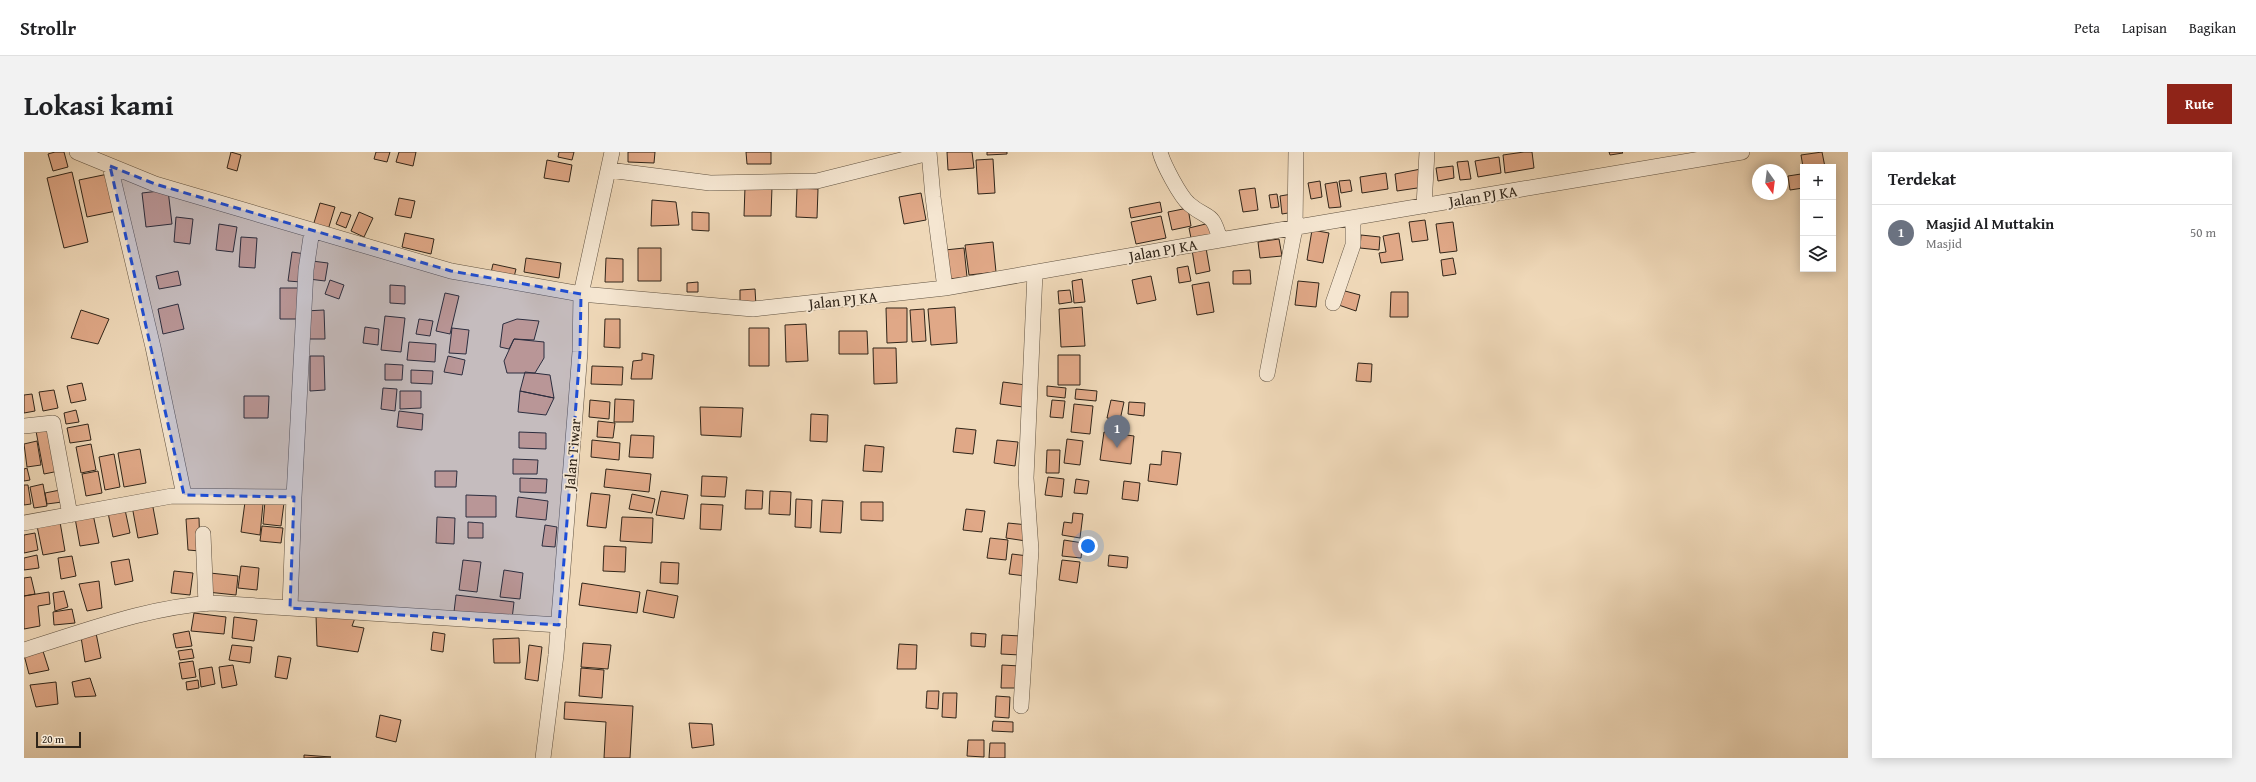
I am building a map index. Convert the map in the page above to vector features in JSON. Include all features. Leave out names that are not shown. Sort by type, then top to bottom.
[{"type":"street","name":"Jalan PJ KA","points":[[77,152],[155,184],[451,271],[581,294],[753,309],[945,288],[1742,152]]},
{"type":"street","name":"Jalan Tiwar","points":[[543,758],[559,625],[580,352],[581,294],[612,152]]},
{"type":"street","points":[[609,170],[710,183],[817,181],[929,152],[933,197],[945,288]]},
{"type":"street","points":[[1160,152],[1163,161],[1186,201],[1214,220],[1220,240]]},
{"type":"street","points":[[1268,374],[1295,228],[1296,152]]},
{"type":"street","points":[[1424,206],[1428,152]]},
{"type":"street","points":[[110,166],[153,347],[184,495]]},
{"type":"street","points":[[1333,303],[1352,245],[1353,218]]},
{"type":"street","points":[[290,608],[294,497],[306,270],[312,230]]},
{"type":"street","points":[[1021,706],[1031,550],[1026,478],[1035,273]]},
{"type":"street","points":[[24,426],[52,423],[70,515]]},
{"type":"street","points":[[24,524],[162,497],[184,495],[294,497]]},
{"type":"street","points":[[203,534],[206,604]]},
{"type":"street","points":[[24,650],[149,612],[171,607],[206,604],[559,625]]},
{"type":"highlighted area","points":[[110,166],[155,184],[451,271],[581,294],[580,352],[559,625],[290,608],[294,497],[184,495]]},
{"type":"building","points":[[64,152],[68,167],[53,171],[48,154]]},
{"type":"building","points":[[231,152],[241,155],[237,171],[227,168]]},
{"type":"building","points":[[376,152],[390,152],[387,162],[374,159]]},
{"type":"building","points":[[399,152],[416,152],[413,166],[396,162]]},
{"type":"building","points":[[559,152],[574,152],[572,160],[558,157]]},
{"type":"building","points":[[628,152],[655,152],[654,163],[628,162]]},
{"type":"building","points":[[746,152],[771,152],[771,164],[747,164]]},
{"type":"building","points":[[947,152],[972,152],[974,168],[948,170]]},
{"type":"building","points":[[987,152],[1007,152],[1007,154],[987,155]]},
{"type":"building","points":[[1532,152],[1534,168],[1505,173],[1503,155]]},
{"type":"building","points":[[1609,152],[1622,152],[1623,153],[1610,155]]},
{"type":"building","points":[[1822,152],[1824,164],[1802,164],[1801,155]]},
{"type":"building","points":[[1499,157],[1501,173],[1478,177],[1475,161]]},
{"type":"building","points":[[993,159],[995,193],[978,194],[976,160]]},
{"type":"building","points":[[547,160],[572,165],[569,182],[544,178]]},
{"type":"building","points":[[1468,161],[1471,179],[1460,180],[1457,162]]},
{"type":"building","points":[[1453,166],[1454,178],[1438,181],[1436,168]]},
{"type":"building","points":[[1421,169],[1424,187],[1397,191],[1395,174]]},
{"type":"building","points":[[72,172],[88,242],[64,248],[47,178]]},
{"type":"building","points":[[1386,173],[1388,189],[1362,193],[1360,177]]},
{"type":"building","points":[[108,174],[116,211],[87,217],[79,180]]},
{"type":"building","points":[[1800,174],[1800,188],[1790,190],[1788,176]]},
{"type":"building","points":[[1350,180],[1352,191],[1341,193],[1339,181]]},
{"type":"building","points":[[1320,181],[1322,197],[1311,199],[1308,183]]},
{"type":"building","points":[[1337,182],[1341,207],[1329,208],[1325,184]]},
{"type":"building","points":[[745,187],[772,187],[771,216],[744,216]]},
{"type":"building","points":[[797,188],[818,189],[817,218],[796,217]]},
{"type":"building","points":[[1255,188],[1258,210],[1243,212],[1239,190]]},
{"type":"building","points":[[168,190],[172,224],[146,227],[142,193]]},
{"type":"building","points":[[921,193],[926,220],[904,224],[899,197]]},
{"type":"building","points":[[1277,194],[1279,207],[1271,208],[1269,195]]},
{"type":"building","points":[[1292,194],[1294,212],[1282,214],[1280,196]]},
{"type":"building","points":[[399,198],[415,201],[411,218],[395,215]]},
{"type":"building","points":[[652,200],[676,202],[679,225],[651,226]]},
{"type":"building","points":[[1160,202],[1162,212],[1131,218],[1129,208]]},
{"type":"building","points":[[320,203],[335,207],[328,230],[313,226]]},
{"type":"building","points":[[1188,208],[1191,226],[1172,230],[1168,212]]},
{"type":"building","points":[[341,212],[351,215],[346,228],[336,224]]},
{"type":"building","points":[[359,212],[373,218],[364,237],[351,231]]},
{"type":"building","points":[[692,212],[709,213],[709,231],[692,230]]},
{"type":"building","points":[[1161,216],[1166,238],[1136,244],[1131,222]]},
{"type":"building","points":[[176,217],[193,219],[190,244],[174,242]]},
{"type":"building","points":[[1425,220],[1428,240],[1412,242],[1409,222]]},
{"type":"building","points":[[1453,222],[1457,251],[1440,253],[1436,224]]},
{"type":"building","points":[[1210,223],[1213,239],[1192,243],[1189,228]]},
{"type":"building","points":[[219,224],[237,227],[233,252],[216,250]]},
{"type":"building","points":[[1312,230],[1329,233],[1323,263],[1307,260]]},
{"type":"building","points":[[405,233],[434,239],[431,254],[402,247]]},
{"type":"building","points":[[1399,233],[1403,260],[1381,263],[1379,253],[1386,252],[1383,236]]},
{"type":"building","points":[[1361,235],[1380,237],[1379,250],[1360,248]]},
{"type":"building","points":[[241,237],[257,238],[255,268],[239,267]]},
{"type":"building","points":[[1279,239],[1282,256],[1260,258],[1258,242]]},
{"type":"building","points":[[993,242],[996,272],[969,275],[965,245]]},
{"type":"building","points":[[638,248],[661,248],[661,281],[638,281]]},
{"type":"building","points":[[964,248],[967,277],[949,279],[945,250]]},
{"type":"building","points":[[1206,248],[1210,271],[1196,274],[1192,250]]},
{"type":"building","points":[[292,252],[305,254],[301,282],[288,281]]},
{"type":"building","points":[[526,258],[561,263],[559,278],[524,272]]},
{"type":"building","points":[[606,258],[623,259],[623,282],[605,282]]},
{"type":"building","points":[[1453,258],[1456,274],[1443,276],[1441,260]]},
{"type":"building","points":[[312,261],[328,263],[325,281],[309,279]]},
{"type":"building","points":[[493,264],[516,269],[513,281],[490,277]]},
{"type":"building","points":[[1188,266],[1191,281],[1179,283],[1177,268]]},
{"type":"building","points":[[1250,270],[1251,284],[1233,284],[1233,271]]},
{"type":"building","points":[[178,271],[181,285],[159,289],[156,276]]},
{"type":"building","points":[[1151,276],[1156,300],[1137,304],[1132,280]]},
{"type":"building","points":[[1082,279],[1085,302],[1074,303],[1072,281]]},
{"type":"building","points":[[330,280],[344,285],[339,299],[325,294]]},
{"type":"building","points":[[1298,281],[1319,283],[1316,307],[1295,305]]},
{"type":"building","points":[[698,282],[698,292],[687,292],[687,283]]},
{"type":"building","points":[[1209,282],[1214,312],[1197,315],[1192,285]]},
{"type":"building","points":[[390,285],[405,286],[405,304],[390,303]]},
{"type":"building","points":[[280,288],[300,288],[299,319],[280,319]]},
{"type":"building","points":[[755,289],[756,306],[740,307],[740,290]]},
{"type":"building","points":[[1070,290],[1072,302],[1059,304],[1058,291]]},
{"type":"building","points":[[1345,291],[1360,295],[1356,311],[1333,303]]},
{"type":"building","points":[[1391,292],[1408,292],[1408,317],[1390,317]]},
{"type":"building","points":[[445,293],[459,296],[450,334],[436,331]]},
{"type":"building","points":[[178,304],[184,329],[163,334],[158,309]]},
{"type":"building","points":[[955,307],[957,343],[931,345],[928,309]]},
{"type":"building","points":[[1082,307],[1085,346],[1061,347],[1059,309]]},
{"type":"building","points":[[886,308],[907,308],[907,342],[887,343]]},
{"type":"building","points":[[924,309],[926,341],[912,342],[910,310]]},
{"type":"building","points":[[81,310],[109,319],[98,344],[71,338]]},
{"type":"building","points":[[324,310],[325,339],[306,339],[305,311]]},
{"type":"building","points":[[385,316],[405,318],[401,352],[381,350]]},
{"type":"building","points":[[419,319],[433,321],[430,336],[416,334]]},
{"type":"building","points":[[517,319],[539,321],[534,340],[514,339],[509,349],[500,347],[503,324]]},
{"type":"building","points":[[605,319],[620,319],[620,348],[604,347]]},
{"type":"building","points":[[806,324],[808,361],[786,362],[785,325]]},
{"type":"building","points":[[365,327],[379,329],[378,345],[363,343]]},
{"type":"building","points":[[452,328],[469,330],[466,354],[449,353]]},
{"type":"building","points":[[749,328],[769,328],[769,366],[749,366]]},
{"type":"building","points":[[839,331],[867,331],[868,354],[839,354]]},
{"type":"building","points":[[514,339],[544,342],[544,358],[535,373],[507,373],[504,361]]},
{"type":"building","points":[[409,342],[436,344],[435,362],[407,360]]},
{"type":"building","points":[[873,348],[896,348],[897,383],[874,384]]},
{"type":"building","points":[[642,353],[654,355],[652,379],[631,379],[633,361],[642,360]]},
{"type":"building","points":[[1058,355],[1080,355],[1080,385],[1058,385]]},
{"type":"building","points":[[310,356],[324,356],[325,390],[310,391]]},
{"type":"building","points":[[448,356],[465,360],[462,375],[444,372]]},
{"type":"building","points":[[1358,363],[1372,364],[1371,382],[1356,381]]},
{"type":"building","points":[[385,364],[403,365],[402,380],[385,380]]},
{"type":"building","points":[[592,366],[623,367],[622,385],[591,384]]},
{"type":"building","points":[[411,370],[433,371],[432,384],[411,383]]},
{"type":"building","points":[[525,372],[550,375],[554,398],[520,391]]},
{"type":"building","points":[[1003,382],[1026,385],[1023,407],[1000,404]]},
{"type":"building","points":[[82,383],[86,400],[71,403],[67,386]]},
{"type":"building","points":[[1047,386],[1066,388],[1065,398],[1047,396]]},
{"type":"building","points":[[383,388],[397,389],[395,411],[381,409]]},
{"type":"building","points":[[1076,389],[1097,391],[1096,401],[1075,399]]},
{"type":"building","points":[[54,390],[58,408],[43,411],[39,392]]},
{"type":"building","points":[[400,391],[421,391],[421,408],[400,409]]},
{"type":"building","points":[[520,391],[554,398],[546,415],[518,412]]},
{"type":"building","points":[[32,394],[35,411],[24,413],[24,395]]},
{"type":"building","points":[[244,396],[269,396],[268,418],[244,418]]},
{"type":"building","points":[[615,399],[634,400],[633,422],[614,422]]},
{"type":"building","points":[[590,400],[610,402],[609,419],[589,417]]},
{"type":"building","points":[[1052,400],[1065,401],[1063,418],[1050,417]]},
{"type":"building","points":[[1111,400],[1124,402],[1120,420],[1107,418]]},
{"type":"building","points":[[1129,402],[1145,403],[1144,416],[1128,414]]},
{"type":"building","points":[[1074,404],[1093,406],[1090,434],[1071,432]]},
{"type":"building","points":[[700,407],[743,408],[741,437],[701,435]]},
{"type":"building","points":[[76,410],[79,422],[66,424],[64,413]]},
{"type":"building","points":[[399,411],[423,414],[422,430],[397,427]]},
{"type":"building","points":[[811,414],[828,415],[827,442],[810,441]]},
{"type":"building","points":[[598,421],[615,423],[613,438],[597,437]]},
{"type":"building","points":[[88,424],[91,440],[70,443],[67,428]]},
{"type":"building","points":[[51,428],[59,471],[44,474],[36,431]]},
{"type":"building","points":[[956,428],[976,430],[973,454],[953,452]]},
{"type":"building","points":[[519,432],[546,433],[546,449],[519,448]]},
{"type":"building","points":[[1104,432],[1134,436],[1131,464],[1100,460]]},
{"type":"building","points":[[631,435],[654,436],[653,458],[629,457]]},
{"type":"building","points":[[1067,439],[1083,441],[1080,465],[1064,463]]},
{"type":"building","points":[[592,440],[620,443],[619,460],[591,457]]},
{"type":"building","points":[[997,440],[1018,442],[1015,466],[994,463]]},
{"type":"building","points":[[37,441],[41,465],[27,467],[24,444]]},
{"type":"building","points":[[91,444],[96,470],[81,473],[76,447]]},
{"type":"building","points":[[865,445],[884,447],[882,472],[863,471]]},
{"type":"building","points":[[140,449],[146,483],[124,487],[118,453]]},
{"type":"building","points":[[1047,450],[1060,450],[1059,473],[1046,473]]},
{"type":"building","points":[[1162,451],[1181,453],[1177,485],[1148,481],[1150,464],[1161,465]]},
{"type":"building","points":[[114,454],[120,487],[105,490],[99,457]]},
{"type":"building","points":[[513,459],[538,460],[537,474],[513,474]]},
{"type":"building","points":[[27,468],[30,480],[24,481],[24,469]]},
{"type":"building","points":[[606,469],[651,474],[649,492],[604,487]]},
{"type":"building","points":[[98,471],[102,493],[86,496],[82,474]]},
{"type":"building","points":[[435,471],[457,471],[456,487],[435,487]]},
{"type":"building","points":[[702,476],[727,477],[725,497],[701,496]]},
{"type":"building","points":[[1048,477],[1064,479],[1062,497],[1045,495]]},
{"type":"building","points":[[520,478],[547,479],[546,493],[520,492]]},
{"type":"building","points":[[1076,479],[1089,481],[1087,494],[1074,493]]},
{"type":"building","points":[[1124,481],[1140,483],[1138,501],[1122,499]]},
{"type":"building","points":[[43,484],[47,506],[34,508],[30,487]]},
{"type":"building","points":[[24,485],[28,485],[31,504],[24,505]]},
{"type":"building","points":[[60,490],[62,502],[47,504],[45,493]]},
{"type":"building","points":[[746,490],[763,491],[762,509],[745,509]]},
{"type":"building","points":[[661,491],[688,495],[684,519],[656,515]]},
{"type":"building","points":[[770,491],[791,492],[790,515],[769,514]]},
{"type":"building","points":[[591,493],[610,495],[606,528],[587,526]]},
{"type":"building","points":[[632,494],[655,499],[652,513],[629,509]]},
{"type":"building","points":[[466,495],[496,496],[496,517],[466,517]]},
{"type":"building","points":[[518,497],[548,501],[546,520],[516,517]]},
{"type":"building","points":[[796,499],[812,500],[811,528],[795,527]]},
{"type":"building","points":[[822,500],[843,501],[841,533],[820,532]]},
{"type":"building","points":[[265,501],[284,503],[281,526],[263,524]]},
{"type":"building","points":[[152,502],[158,534],[138,538],[132,506]]},
{"type":"building","points":[[245,502],[263,504],[260,535],[241,532]]},
{"type":"building","points":[[861,502],[883,502],[883,521],[861,520]]},
{"type":"building","points":[[701,504],[723,505],[721,530],[700,529]]},
{"type":"building","points":[[124,505],[130,533],[113,537],[107,508]]},
{"type":"building","points":[[966,509],[985,511],[982,532],[963,530]]},
{"type":"building","points":[[1073,513],[1083,514],[1080,538],[1062,535],[1064,522],[1072,523]]},
{"type":"building","points":[[93,514],[99,543],[80,546],[75,518]]},
{"type":"building","points":[[437,517],[455,518],[454,544],[436,543]]},
{"type":"building","points":[[622,517],[653,518],[652,543],[620,541]]},
{"type":"building","points":[[199,518],[200,551],[188,550],[186,519]]},
{"type":"building","points":[[60,522],[65,551],[43,555],[37,526]]},
{"type":"building","points":[[468,522],[483,523],[483,538],[468,538]]},
{"type":"building","points":[[1008,523],[1028,525],[1026,541],[1006,538]]},
{"type":"building","points":[[545,525],[557,527],[555,547],[542,546]]},
{"type":"building","points":[[262,526],[283,528],[281,543],[260,541]]},
{"type":"building","points":[[35,533],[38,550],[24,553],[24,535]]},
{"type":"building","points":[[990,538],[1008,540],[1006,560],[987,558]]},
{"type":"building","points":[[1064,540],[1083,543],[1081,558],[1062,556]]},
{"type":"building","points":[[604,546],[626,547],[625,572],[603,571]]},
{"type":"building","points":[[1012,554],[1028,556],[1026,576],[1009,574]]},
{"type":"building","points":[[37,555],[39,568],[24,570],[24,558]]},
{"type":"building","points":[[1109,555],[1128,557],[1127,568],[1108,566]]},
{"type":"building","points":[[72,556],[76,576],[61,579],[58,558]]},
{"type":"building","points":[[129,559],[133,581],[115,585],[111,562]]},
{"type":"building","points":[[463,560],[481,562],[477,592],[459,590]]},
{"type":"building","points":[[1062,560],[1080,562],[1077,583],[1059,580]]},
{"type":"building","points":[[661,562],[679,563],[678,584],[660,583]]},
{"type":"building","points":[[241,566],[259,568],[257,590],[238,588]]},
{"type":"building","points":[[504,570],[523,573],[520,599],[500,597]]},
{"type":"building","points":[[174,571],[193,573],[190,595],[171,593]]},
{"type":"building","points":[[210,573],[238,576],[236,595],[207,592]]},
{"type":"building","points":[[31,577],[35,594],[24,596],[24,578]]},
{"type":"building","points":[[99,581],[102,608],[87,611],[79,584]]},
{"type":"building","points":[[582,583],[640,592],[637,613],[579,605]]},
{"type":"building","points":[[647,590],[678,596],[674,618],[643,612]]},
{"type":"building","points":[[64,591],[68,607],[55,611],[53,593]]},
{"type":"building","points":[[49,592],[50,604],[38,606],[40,626],[24,629],[24,596]]},
{"type":"building","points":[[456,595],[514,602],[512,619],[454,612]]},
{"type":"building","points":[[72,609],[75,623],[54,625],[53,612]]},
{"type":"building","points":[[194,613],[226,617],[224,634],[191,631]]},
{"type":"building","points":[[316,615],[355,618],[352,626],[364,628],[358,652],[317,646]]},
{"type":"building","points":[[234,617],[257,620],[254,641],[232,638]]},
{"type":"building","points":[[189,631],[192,646],[176,648],[173,634]]},
{"type":"building","points":[[433,632],[445,634],[443,652],[431,650]]},
{"type":"building","points":[[96,633],[101,658],[85,662],[81,637]]},
{"type":"building","points":[[971,633],[986,634],[985,647],[971,646]]},
{"type":"building","points":[[1002,635],[1021,636],[1020,655],[1001,654]]},
{"type":"building","points":[[519,638],[520,663],[494,663],[493,639]]},
{"type":"building","points":[[583,643],[611,645],[608,669],[581,667]]},
{"type":"building","points":[[899,644],[917,645],[916,669],[897,669]]},
{"type":"building","points":[[232,645],[252,647],[250,663],[229,660]]},
{"type":"building","points":[[529,645],[542,647],[538,681],[525,679]]},
{"type":"building","points":[[42,648],[49,670],[29,674],[24,655]]},
{"type":"building","points":[[192,649],[194,658],[180,660],[178,651]]},
{"type":"building","points":[[278,656],[291,658],[287,679],[275,677]]},
{"type":"building","points":[[193,661],[196,677],[182,679],[179,663]]},
{"type":"building","points":[[233,665],[237,685],[222,688],[219,667]]},
{"type":"building","points":[[1002,665],[1020,666],[1019,688],[1001,688]]},
{"type":"building","points":[[212,667],[215,684],[201,687],[199,669]]},
{"type":"building","points":[[581,668],[604,670],[602,698],[579,696]]},
{"type":"building","points":[[90,678],[96,696],[75,697],[72,682]]},
{"type":"building","points":[[198,680],[199,688],[187,690],[186,682]]},
{"type":"building","points":[[56,682],[58,704],[36,707],[30,685]]},
{"type":"building","points":[[927,691],[939,691],[938,709],[926,708]]},
{"type":"building","points":[[943,693],[957,693],[956,718],[942,717]]},
{"type":"building","points":[[996,696],[1010,697],[1009,718],[995,717]]},
{"type":"building","points":[[565,702],[633,706],[630,758],[604,758],[606,722],[564,719]]},
{"type":"building","points":[[380,715],[401,720],[396,742],[376,737]]},
{"type":"building","points":[[993,721],[1013,722],[1013,732],[992,731]]},
{"type":"building","points":[[689,723],[712,724],[714,745],[692,748]]},
{"type":"building","points":[[968,740],[984,740],[984,757],[967,756]]},
{"type":"building","points":[[990,743],[1005,743],[1005,758],[989,758]]},
{"type":"building","points":[[304,755],[331,757],[304,758]]},
{"type":"place","name":"Masjid Al Muttakin","points":[[1117,448]]}]
